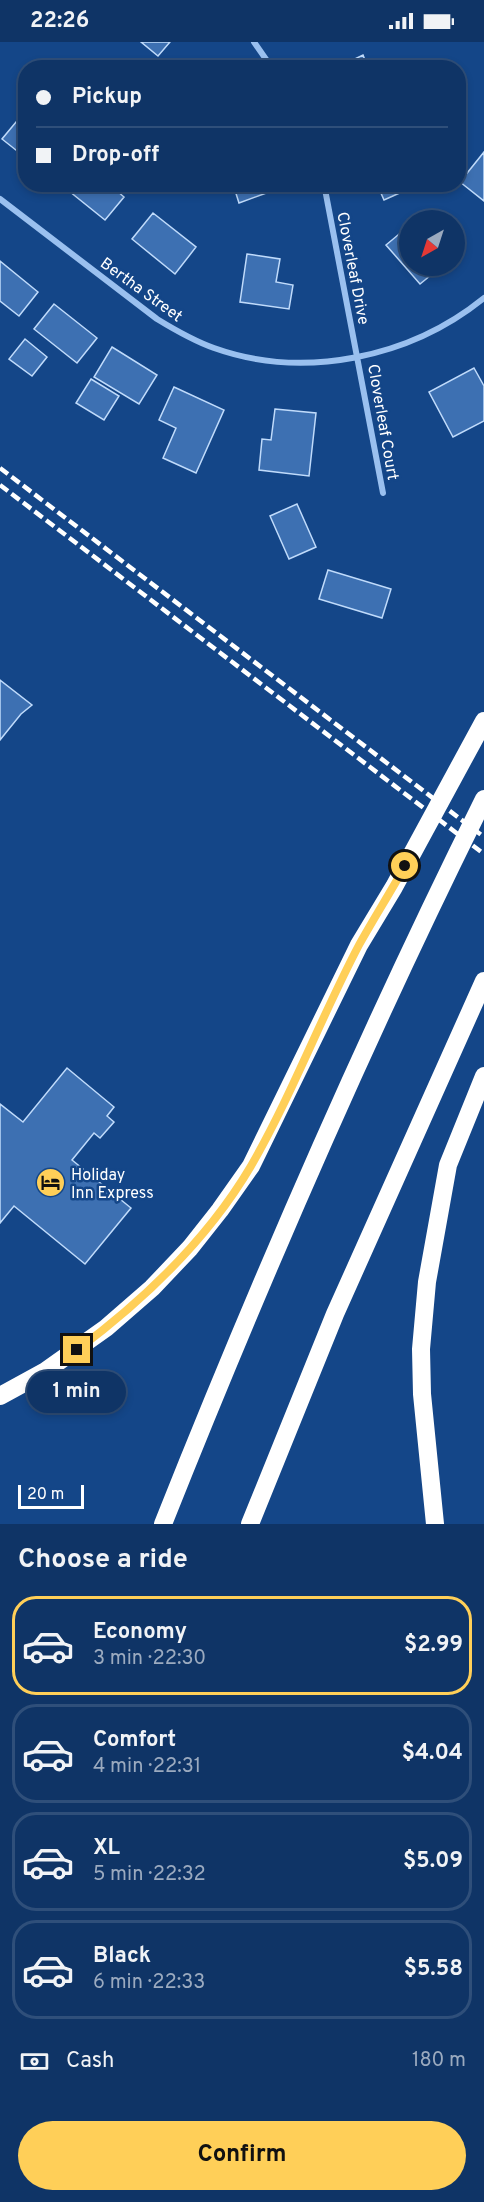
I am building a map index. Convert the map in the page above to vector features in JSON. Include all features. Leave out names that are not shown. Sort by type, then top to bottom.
[{"type":"highway","points":[[0,1396],[53,1366],[106,1328],[152,1288],[190,1248],[220,1210],[250,1166],[359,945],[394,887],[484,721]]},
{"type":"highway","points":[[163,1524],[287,1222],[430,906],[484,799]]},
{"type":"highway","points":[[250,1524],[335,1314],[484,981]]},
{"type":"highway","points":[[435,1524],[422,1394],[421,1349],[427,1282],[448,1165],[484,1076]]},
{"type":"street","points":[[254,42],[266,60]]},
{"type":"street","name":"Cloverleaf Drive","points":[[326,192],[358,356]]},
{"type":"street","name":"Bertha Street","points":[[0,198],[157,319],[213,348],[274,362],[327,362],[399,346],[429,334],[465,313],[484,298]]},
{"type":"street","name":"Cloverleaf Court","points":[[358,356],[383,493]]},
{"type":"building","points":[[141,42],[170,42],[158,56]]},
{"type":"building","points":[[363,55],[365,60],[353,60]]},
{"type":"building","points":[[18,120],[18,152],[2,139]]},
{"type":"building","points":[[484,152],[484,201],[466,187],[466,174]]},
{"type":"building","points":[[70,192],[118,192],[124,197],[105,220]]},
{"type":"building","points":[[236,192],[269,192],[239,203]]},
{"type":"building","points":[[380,192],[402,192],[384,200]]},
{"type":"building","points":[[153,213],[196,247],[175,274],[132,239]]},
{"type":"building","points":[[399,234],[399,260],[386,245]]},
{"type":"building","points":[[247,254],[280,259],[276,282],[293,285],[289,309],[240,302]]},
{"type":"building","points":[[0,261],[38,292],[19,316],[0,301]]},
{"type":"building","points":[[413,276],[430,276],[420,284]]},
{"type":"building","points":[[54,304],[97,338],[77,363],[34,329]]},
{"type":"building","points":[[25,339],[47,357],[32,376],[9,359]]},
{"type":"building","points":[[112,347],[157,375],[139,404],[94,377]]},
{"type":"building","points":[[474,368],[484,386],[484,421],[453,437],[429,392]]},
{"type":"building","points":[[91,379],[119,396],[104,420],[76,403]]},
{"type":"building","points":[[174,387],[224,410],[196,473],[163,458],[176,428],[159,420]]},
{"type":"building","points":[[275,409],[316,413],[309,476],[259,470],[262,439],[271,440]]},
{"type":"building","points":[[297,504],[316,547],[289,559],[270,516]]},
{"type":"building","points":[[328,570],[391,589],[382,618],[319,599]]},
{"type":"building","points":[[0,680],[32,705],[21,714],[0,740]]},
{"type":"building","name":"Holiday Inn Express","points":[[67,1068],[114,1107],[107,1116],[114,1122],[100,1138],[94,1133],[72,1160],[131,1208],[85,1264],[14,1206],[0,1223],[0,1104],[23,1122]]},
{"type":"railway","points":[[0,468],[484,837]]},
{"type":"railway","points":[[0,485],[484,854]]},
{"type":"place","name":"Holiday Inn Express","points":[[50,1183]]},
{"type":"route","points":[[77,1350],[106,1328],[165,1275],[220,1210],[250,1166],[359,945],[405,866]]}]
